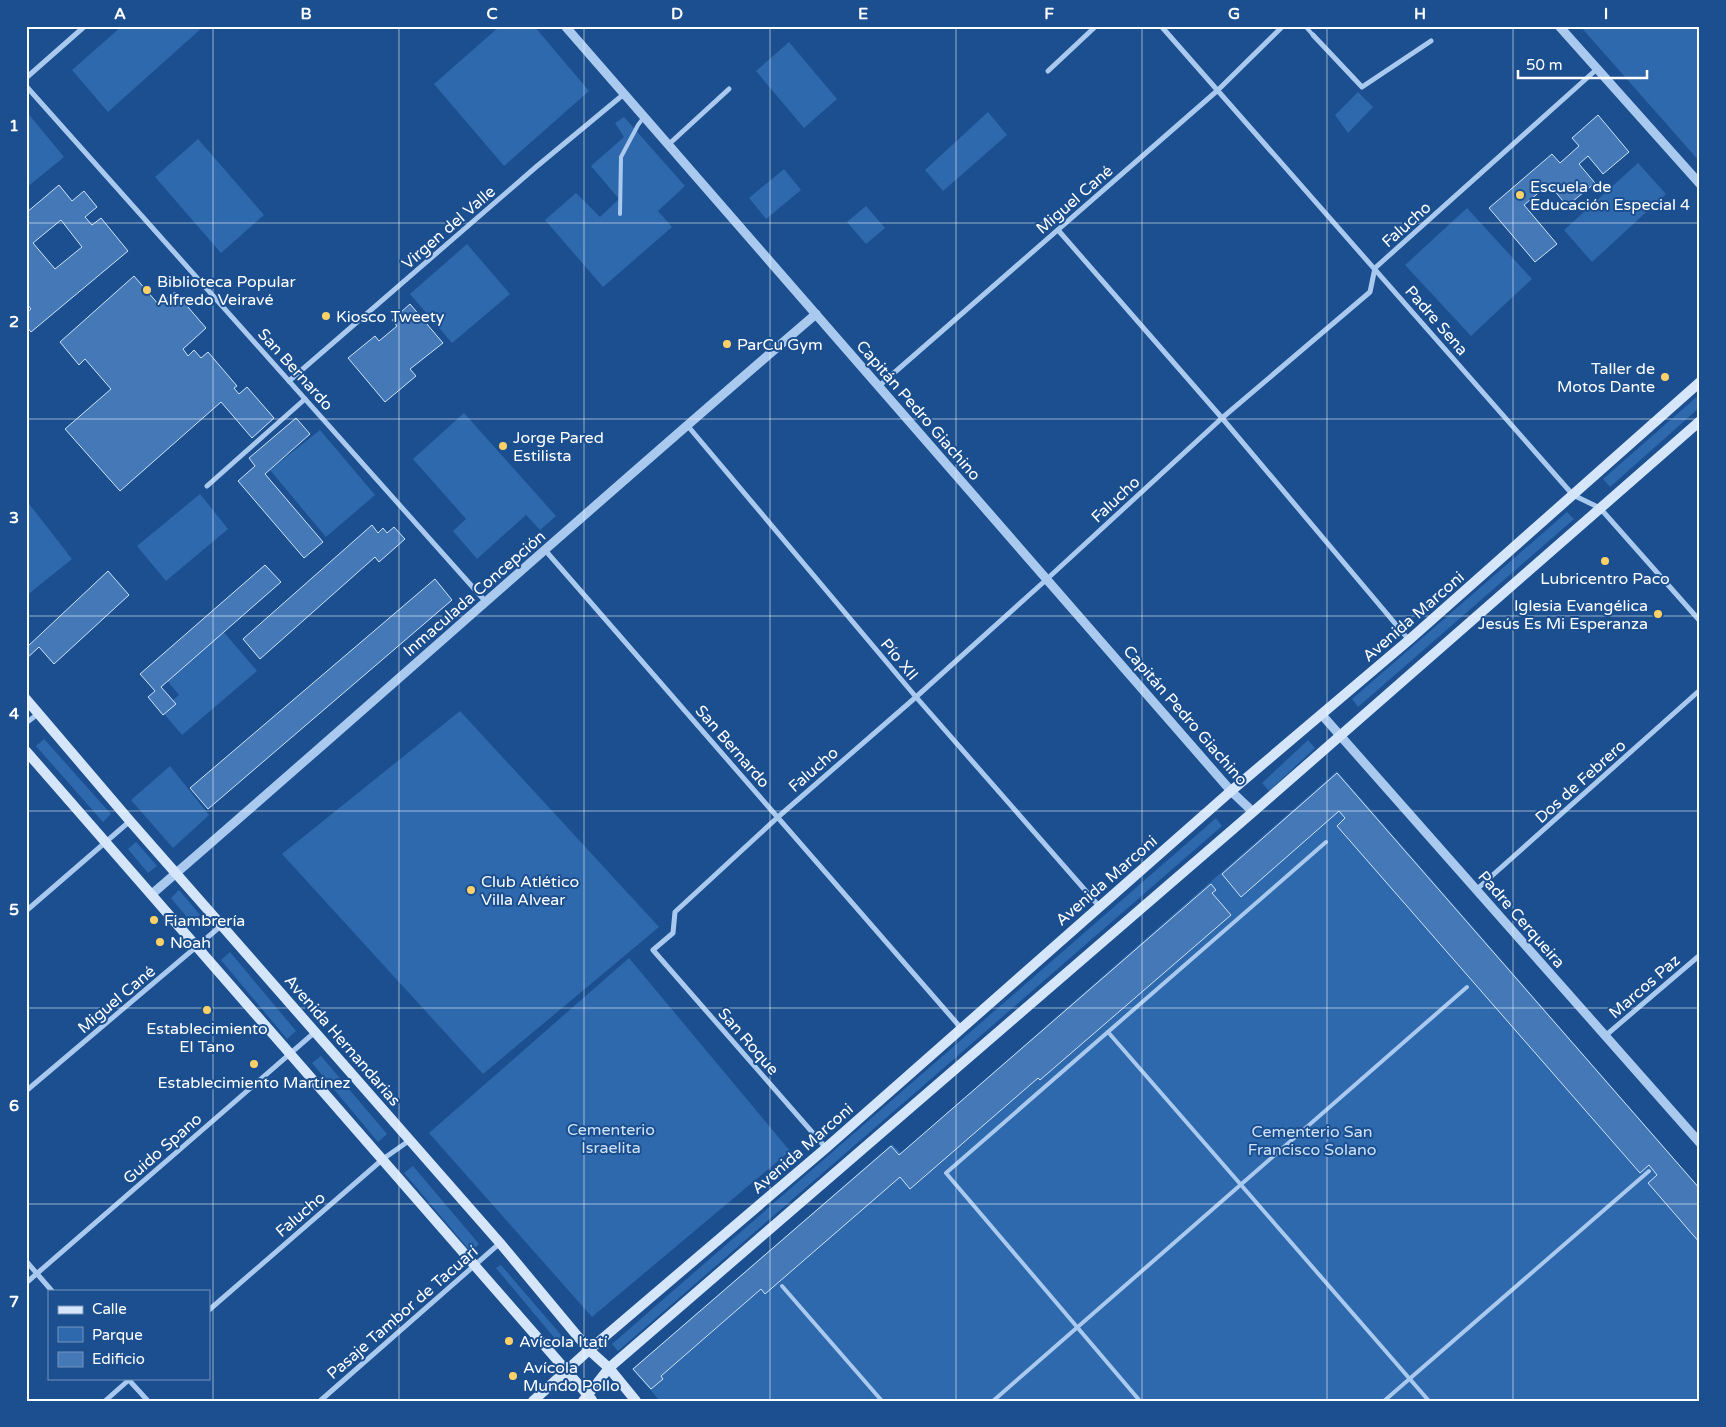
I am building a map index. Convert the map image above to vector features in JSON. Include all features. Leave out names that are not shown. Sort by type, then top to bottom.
[{"type":"main road","name":"Avenida Marconi","points":[[533,1401],[589,1350],[826,1148],[1231,791],[1409,640],[1700,382]]},
{"type":"main road","points":[[26,751],[568,1370],[588,1399],[609,1368],[1341,736],[1700,422]]},
{"type":"main road","name":"Avenida Hernandarias","points":[[26,700],[500,1243],[589,1350],[609,1368],[636,1401]]},
{"type":"street","points":[[26,78],[84,26]]},
{"type":"street","name":"Capitán Pedro Giachino","points":[[565,26],[1231,791],[1252,812]]},
{"type":"street","points":[[1048,71],[1096,26]]},
{"type":"street","name":"Padre Sena","points":[[1161,26],[1573,495],[1600,508],[1700,621]]},
{"type":"street","name":"Miguel Cané","points":[[879,386],[1218,90],[1283,26]]},
{"type":"street","points":[[1559,26],[1700,184]]},
{"type":"street","points":[[1313,35],[1362,87],[1431,40]]},
{"type":"street","name":"Falucho","points":[[653,950],[673,933],[675,912],[778,817],[916,697],[1047,579],[1222,418],[1370,292],[1375,268],[1597,69]]},
{"type":"street","name":"San Bernardo","points":[[26,86],[486,602]]},
{"type":"street","points":[[668,145],[729,90]]},
{"type":"street","name":"Virgen del Valle","points":[[289,381],[542,162],[624,94]]},
{"type":"street","points":[[1058,230],[1222,418],[1409,640]]},
{"type":"street","name":"Inmaculada Concepción","points":[[152,894],[686,425],[816,314]]},
{"type":"street","points":[[207,486],[305,399]]},
{"type":"street","name":"Pío XII","points":[[686,425],[916,697],[1099,906]]},
{"type":"street","name":"San Bernardo","points":[[544,550],[961,1028]]},
{"type":"street","name":"Dos de Febrero","points":[[1476,890],[1700,690]]},
{"type":"street","points":[[26,723],[39,713]]},
{"type":"street","name":"Padre Cerqueira","points":[[1322,714],[1700,1143]]},
{"type":"street","points":[[26,911],[130,821]]},
{"type":"street","name":"Miguel Cané","points":[[26,1091],[222,925]]},
{"type":"street","name":"San Roque","points":[[653,950],[826,1148]]},
{"type":"street","name":"Marcos Paz","points":[[1605,1036],[1700,955]]},
{"type":"street","name":"Guido Spano","points":[[26,1283],[315,1032]]},
{"type":"street","name":"Falucho","points":[[210,1309],[383,1158],[410,1140]]},
{"type":"street","name":"Pasaje Tambor de Tacuarí","points":[[320,1401],[500,1243]]},
{"type":"street","points":[[26,1261],[51,1290]]},
{"type":"street","points":[[105,1401],[128,1380]]},
{"type":"street","points":[[130,1380],[148,1401]]},
{"type":"lane","points":[[1305,26],[1313,35]]},
{"type":"lane","points":[[620,214],[622,157],[644,117]]},
{"type":"lane","points":[[1140,1401],[946,1174],[1326,842]]},
{"type":"lane","points":[[993,1401],[1467,987]]},
{"type":"lane","points":[[1108,1032],[1429,1401]]},
{"type":"lane","points":[[1384,1401],[1649,1171]]},
{"type":"lane","points":[[782,1286],[882,1401]]},
{"type":"green space","points":[[122,26],[204,26],[108,112],[72,70]]},
{"type":"green space","points":[[500,26],[534,26],[589,91],[504,166],[434,84]]},
{"type":"green space","points":[[1580,26],[1700,26],[1700,162]]},
{"type":"green space","points":[[789,42],[837,99],[804,128],[756,71]]},
{"type":"green space","points":[[1358,92],[1373,107],[1348,133],[1335,115]]},
{"type":"green space","points":[[26,111],[64,157],[26,188]]},
{"type":"green space","points":[[988,112],[1007,135],[943,191],[925,170]]},
{"type":"green space","points":[[624,117],[685,186],[658,211],[672,227],[603,287],[545,220],[576,193],[600,217],[619,199],[591,166],[624,137],[615,123]]},
{"type":"green space","points":[[198,139],[264,215],[221,253],[155,177]]},
{"type":"green space","points":[[1638,163],[1666,194],[1592,262],[1564,230]]},
{"type":"green space","points":[[784,169],[801,190],[766,219],[749,198]]},
{"type":"green space","points":[[866,206],[885,228],[866,244],[847,222]]},
{"type":"green space","points":[[1467,208],[1532,279],[1471,336],[1405,265]]},
{"type":"green space","points":[[467,244],[510,294],[452,343],[410,294]]},
{"type":"green space","points":[[1700,394],[1700,407],[1610,487],[1603,479]]},
{"type":"green space","points":[[464,413],[556,516],[540,530],[526,515],[477,559],[453,531],[466,519],[413,459]]},
{"type":"green space","points":[[320,430],[375,495],[326,537],[270,470]]},
{"type":"green space","points":[[200,494],[228,529],[166,581],[137,546]]},
{"type":"green space","points":[[26,500],[72,559],[26,596]]},
{"type":"green space","points":[[1567,512],[1574,519],[1358,707],[1352,699]]},
{"type":"green space","points":[[222,630],[257,671],[182,735],[161,710],[179,695],[165,678]]},
{"type":"green space","name":"Club Atlético Villa Alvear","points":[[460,711],[659,927],[483,1074],[282,854]]},
{"type":"green space","points":[[44,739],[111,814],[103,822],[36,746]]},
{"type":"green space","points":[[1308,740],[1315,748],[1269,791],[1262,783]]},
{"type":"green space","points":[[170,766],[209,815],[173,848],[131,800]]},
{"type":"green space","name":"Cementerio San Francisco Solano","points":[[1337,771],[1700,1188],[1700,1401],[660,1401],[632,1369],[892,1144],[901,1153]]},
{"type":"green space","points":[[1216,818],[1222,826],[618,1351],[612,1344]]},
{"type":"green space","points":[[136,842],[157,866],[148,873],[128,849]]},
{"type":"green space","points":[[179,890],[200,915],[191,922],[171,898]]},
{"type":"green space","points":[[230,952],[296,1031],[287,1039],[221,960]]},
{"type":"green space","name":"Cementerio Israelita","points":[[629,958],[790,1151],[592,1317],[429,1133]]},
{"type":"green space","points":[[321,1056],[387,1134],[378,1142],[312,1063]]},
{"type":"green space","points":[[413,1166],[479,1244],[471,1252],[404,1173]]},
{"type":"green space","points":[[501,1265],[568,1343],[562,1347],[496,1268]]},
{"type":"building","name":"Escuela de Educación Especial 4","points":[[1598,115],[1629,152],[1603,174],[1588,156],[1579,164],[1595,183],[1567,206],[1549,184],[1524,205],[1557,244],[1535,262],[1489,208],[1552,154],[1560,163],[1579,146],[1572,138]]},
{"type":"building","points":[[59,185],[72,201],[84,191],[97,207],[85,217],[92,225],[101,218],[128,251],[31,332],[26,326],[26,313],[31,309],[26,303],[26,213]],"holes":[[[61,220],[82,247],[55,269],[33,243]]]},
{"type":"building","points":[[134,276],[159,305],[175,292],[206,328],[183,349],[188,356],[194,350],[201,358],[208,352],[237,386],[234,388],[239,394],[247,387],[274,418],[252,438],[221,402],[120,491],[65,429],[111,389],[85,359],[79,365],[60,342]]},
{"type":"building","points":[[410,304],[443,343],[410,369],[416,376],[385,402],[348,358],[375,336],[379,341],[397,326],[392,320]]},
{"type":"building","points":[[296,418],[310,434],[265,474],[323,542],[304,558],[238,481],[255,466],[249,458]]},
{"type":"building","points":[[372,525],[378,533],[383,528],[387,533],[394,527],[405,539],[379,562],[375,557],[260,659],[243,639]]},
{"type":"building","points":[[265,565],[281,582],[161,687],[176,704],[163,715],[148,697],[155,691],[140,674]]},
{"type":"building","points":[[108,571],[129,595],[54,664],[39,647],[26,659],[26,648]]},
{"type":"building","points":[[435,579],[452,600],[208,809],[190,788]]},
{"type":"building","points":[[1337,773],[1700,1189],[1700,1243],[1648,1183],[1657,1175],[1649,1165],[1640,1173],[1337,826],[1345,818],[1339,811],[1241,897],[1222,874]]},
{"type":"building","points":[[1211,884],[1216,890],[1212,893],[1231,915],[1040,1080],[1038,1078],[910,1189],[900,1177],[765,1294],[761,1289],[661,1376],[663,1379],[651,1389],[633,1369],[891,1146],[899,1155]]},
{"type":"place","name":"Escuela de Educación Especial 4","points":[[1520,195]]},
{"type":"place","name":"Biblioteca Popular Alfredo Veiravé","points":[[147,290]]},
{"type":"place","name":"Kiosco Tweety","points":[[326,316]]},
{"type":"place","name":"ParCu Gym","points":[[727,344]]},
{"type":"place","name":"Taller de Motos Dante","points":[[1665,377]]},
{"type":"place","name":"Jorge Pared Estilista","points":[[503,446]]},
{"type":"place","name":"Lubricentro Paco","points":[[1605,561]]},
{"type":"place","name":"Iglesia Evangélica Jesús Es Mi Esperanza","points":[[1658,614]]},
{"type":"place","name":"Club Atlético Villa Alvear","points":[[471,890]]},
{"type":"place","name":"Fiambrería","points":[[154,920]]},
{"type":"place","name":"Noah","points":[[160,942]]},
{"type":"place","name":"Establecimiento El Tano","points":[[207,1010]]},
{"type":"place","name":"Establecimiento Martínez","points":[[254,1064]]},
{"type":"place","name":"Avícola Itatí","points":[[509,1341]]},
{"type":"place","name":"Avícola Mundo Pollo","points":[[513,1376]]}]
